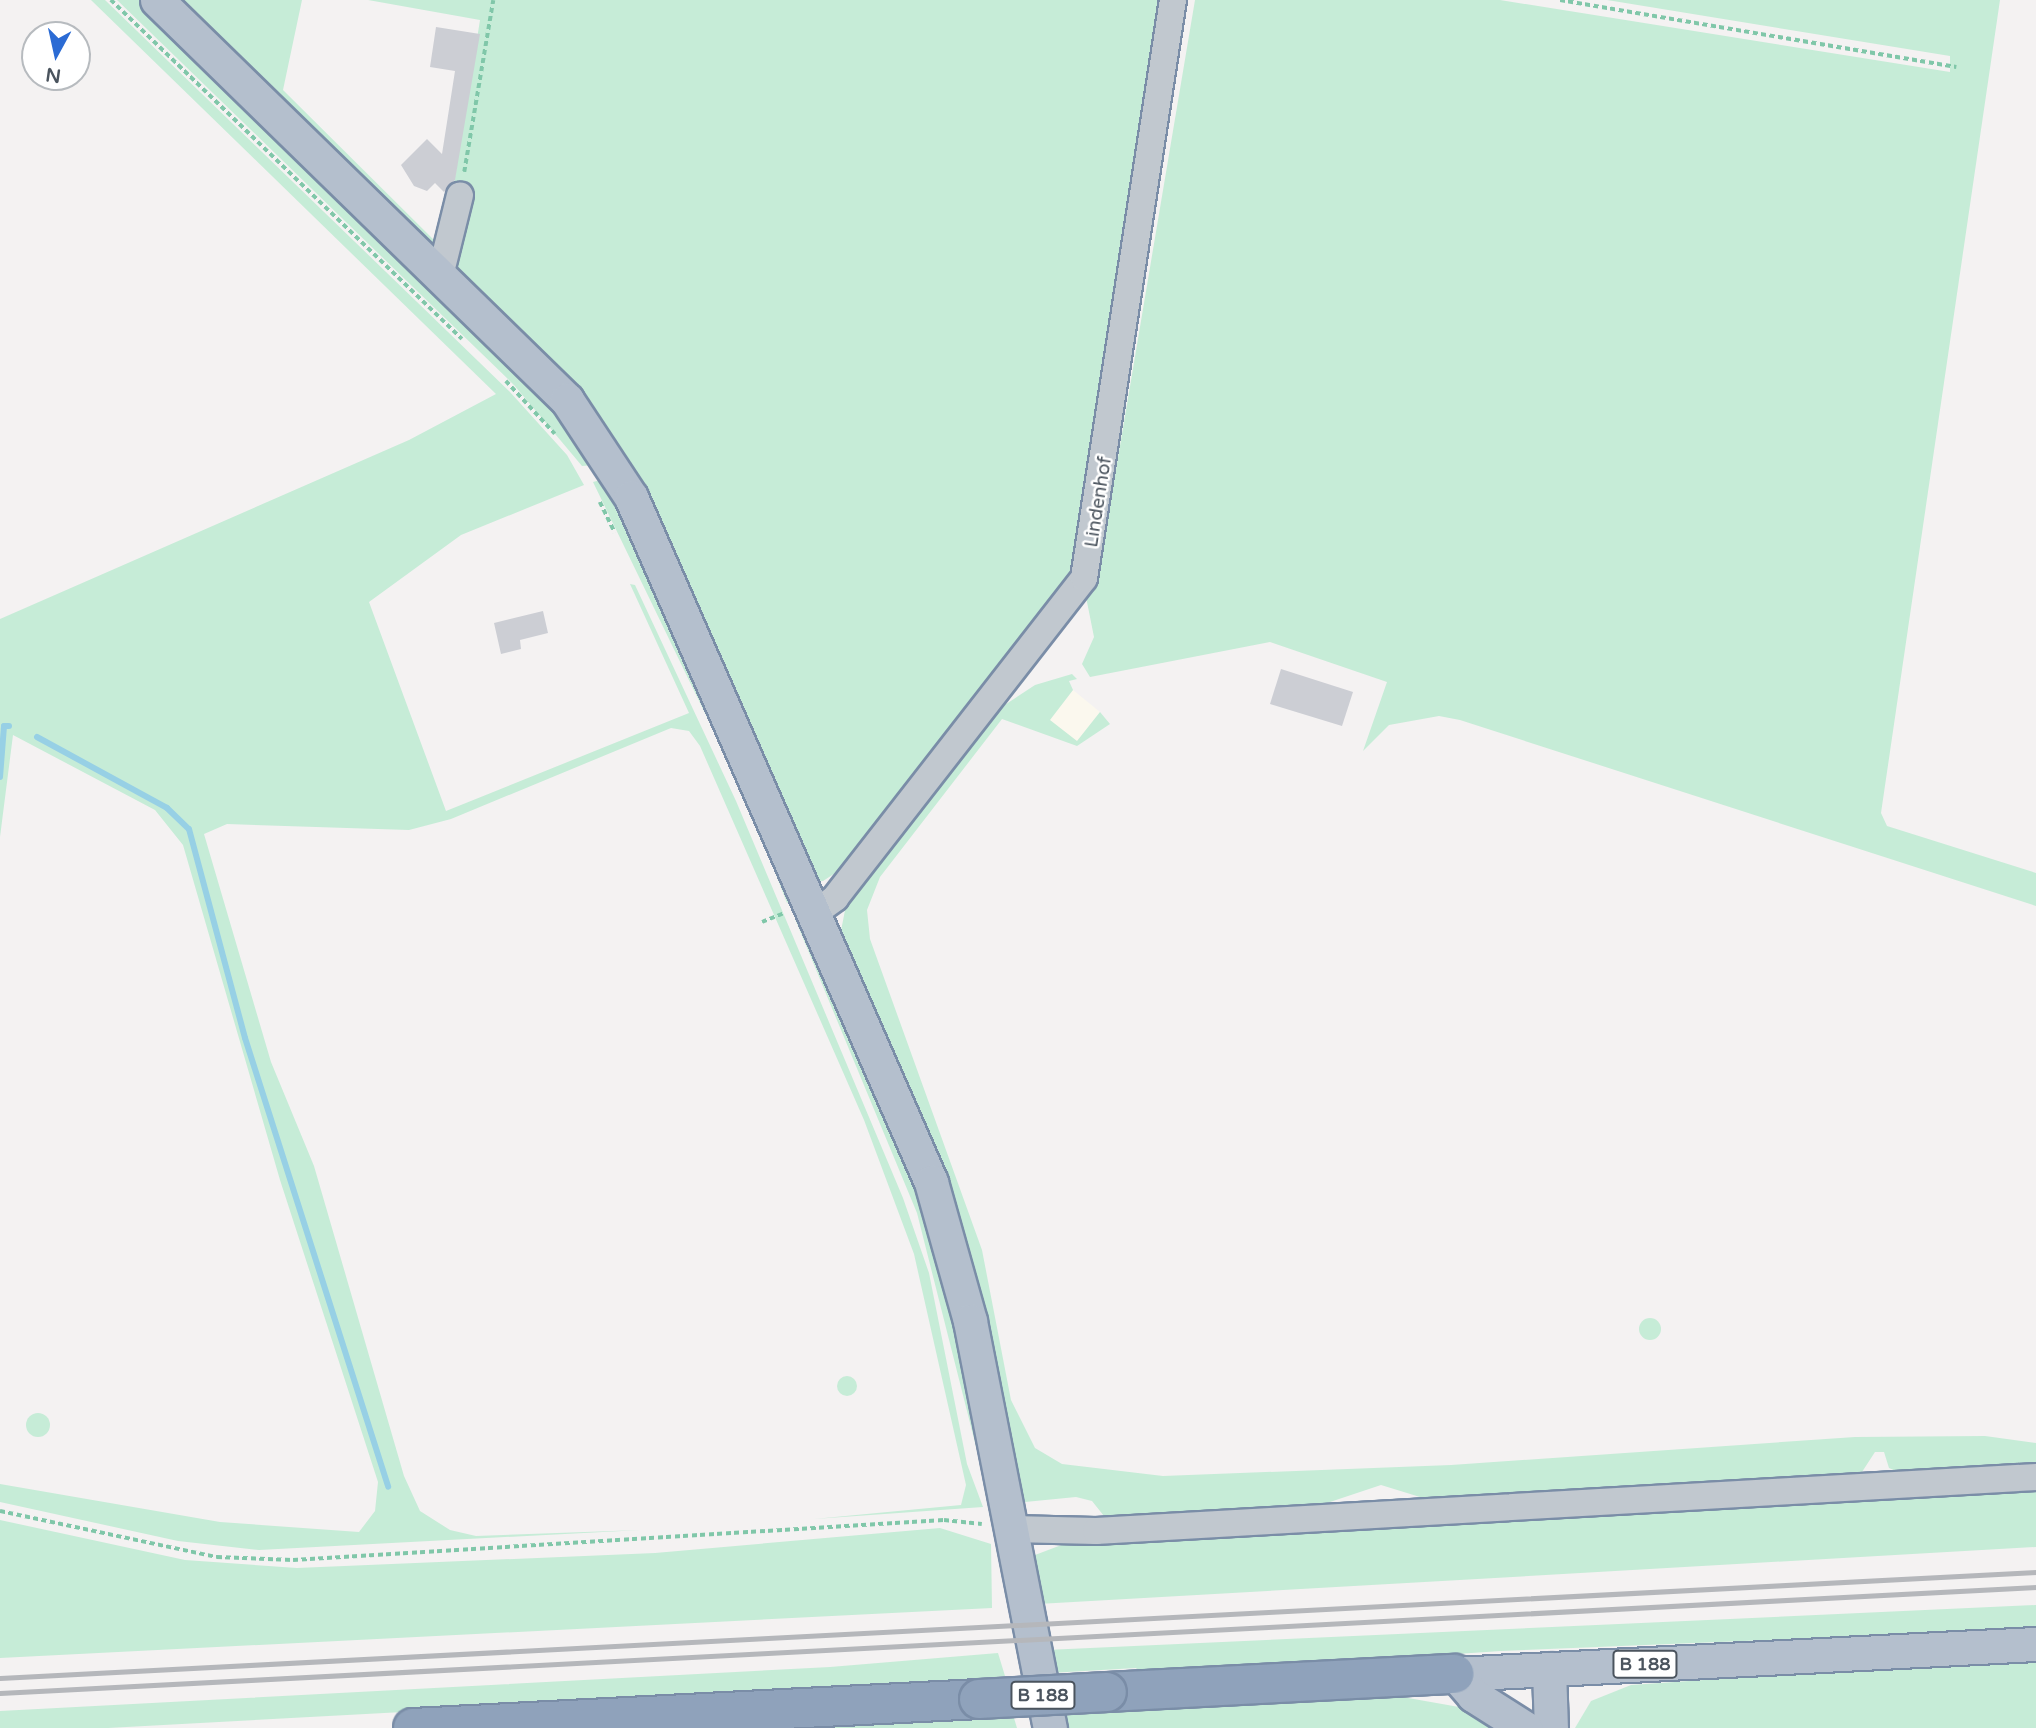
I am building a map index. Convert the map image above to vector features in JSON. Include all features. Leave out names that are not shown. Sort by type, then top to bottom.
[{"type":"highway","name":"B 188","points":[[413,1728],[1455,1674]]},
{"type":"main road","points":[[157,0],[567,400],[603,448],[670,577],[804,919],[945,1225],[997,1523],[1050,1728]]},
{"type":"main road","name":"B 188","points":[[1455,1674],[2036,1644]]},
{"type":"main road","points":[[1549,1669],[1552,1728]]},
{"type":"main road","points":[[1455,1674],[1473,1695],[1525,1728]]},
{"type":"street","name":"Lindenhof","points":[[804,919],[835,898],[1084,578],[1173,0]]},
{"type":"street","points":[[440,276],[460,195]]},
{"type":"street","points":[[997,1523],[1096,1531],[2036,1477]]},
{"type":"path","points":[[111,0],[466,342]]},
{"type":"path","points":[[460,195],[493,0]]},
{"type":"path","points":[[1560,0],[1956,67]]},
{"type":"path","points":[[495,370],[564,445]]},
{"type":"path","points":[[594,491],[618,539]]},
{"type":"path","points":[[782,901],[804,919]]},
{"type":"path","points":[[0,1511],[217,1557],[293,1560],[944,1520],[997,1523]]},
{"type":"shaded area","points":[[1073,690],[1100,712],[1077,742],[1049,720]]},
{"type":"green space","points":[[91,0],[105,0],[510,392],[567,455],[584,485],[461,535],[369,602],[446,811],[689,713],[630,584],[635,585],[736,801],[903,1198],[929,1273],[967,1464],[983,1507],[814,1519],[961,1505],[966,1485],[914,1254],[864,1120],[700,746],[689,731],[671,728],[451,819],[409,830],[227,824],[204,834],[271,1062],[314,1166],[404,1476],[420,1511],[450,1530],[476,1536],[641,1530],[259,1550],[178,1541],[0,1502],[0,1484],[220,1522],[359,1532],[375,1511],[378,1482],[280,1180],[183,845],[155,810],[13,735],[0,837],[0,619],[409,440],[496,394]]},
{"type":"green space","points":[[117,0],[141,0],[557,406],[595,465],[582,466],[514,385]]},
{"type":"green space","points":[[168,0],[302,0],[283,90],[444,250],[432,257]]},
{"type":"green space","points":[[368,0],[1160,0],[1096,453],[1069,586],[843,868],[823,881],[816,881],[637,489],[456,280],[462,189],[454,183],[480,20]]},
{"type":"green space","points":[[1195,0],[1500,0],[1950,72],[1950,56],[1607,0],[2000,0],[1881,813],[1887,826],[2036,873],[2036,906],[1460,720],[1439,716],[1389,725],[1363,751],[1387,682],[1270,642],[1090,677],[1082,664],[1094,637],[1085,592],[1107,523]]},
{"type":"green space","points":[[608,478],[793,898],[787,903],[747,800],[593,482]]},
{"type":"green space","points":[[1072,674],[1077,679],[1069,681],[1073,690],[1050,720],[1077,741],[1100,712],[1110,724],[1077,746],[1002,719],[880,877],[867,910],[870,939],[982,1250],[1011,1400],[1035,1448],[1062,1464],[1163,1476],[1451,1465],[1855,1437],[1985,1436],[2036,1443],[2036,1467],[1903,1474],[1889,1468],[1884,1452],[1875,1452],[1860,1475],[1467,1498],[1420,1497],[1381,1485],[1315,1507],[1108,1521],[1092,1501],[1076,1497],[1025,1502],[1017,1497],[839,941],[847,900],[994,712],[1035,685]]},
{"type":"green space","points":[[795,919],[808,919],[942,1251],[990,1502],[917,1213]]},
{"type":"green space","points":[[1650,1318],[1658,1321],[1661,1329],[1658,1337],[1650,1340],[1642,1337],[1639,1329],[1642,1321]]},
{"type":"green space","points":[[843,1376],[851,1376],[857,1386],[851,1396],[843,1396],[837,1390],[837,1382]]},
{"type":"green space","points":[[38,1413],[46,1417],[50,1425],[46,1433],[38,1437],[30,1433],[26,1425],[30,1417]]},
{"type":"green space","points":[[2036,1483],[2036,1547],[1038,1604],[1034,1575],[1035,1555],[1072,1541]]},
{"type":"green space","points":[[0,1520],[185,1560],[297,1568],[655,1553],[940,1528],[991,1544],[992,1608],[0,1658]]},
{"type":"green space","points":[[2036,1605],[2036,1629],[1501,1651],[1142,1675],[1136,1668],[1050,1673],[1046,1650]]},
{"type":"green space","points":[[998,1653],[1005,1676],[959,1682],[108,1728],[0,1728],[0,1711],[830,1667]]},
{"type":"green space","points":[[2036,1657],[2036,1728],[1575,1728],[1591,1701],[1631,1685]]},
{"type":"green space","points":[[1380,1693],[1459,1707],[1507,1728],[1060,1728],[1057,1716]]},
{"type":"green space","points":[[952,1716],[954,1721],[1014,1718],[1017,1728],[683,1728]]},
{"type":"building","points":[[436,27],[480,34],[455,180],[444,192],[435,183],[427,191],[414,186],[401,165],[427,139],[442,154],[455,71],[430,67]]},
{"type":"building","points":[[543,611],[548,633],[520,640],[521,649],[501,654],[494,623]]},
{"type":"building","points":[[1281,669],[1353,692],[1342,726],[1270,704]]},
{"type":"waterway","points":[[0,777],[4,726],[9,726]]},
{"type":"waterway","points":[[37,737],[167,808],[189,829],[245,1038],[388,1487]]},
{"type":"railway","points":[[0,1678],[2036,1572]]},
{"type":"railway","points":[[0,1693],[2036,1587]]}]
